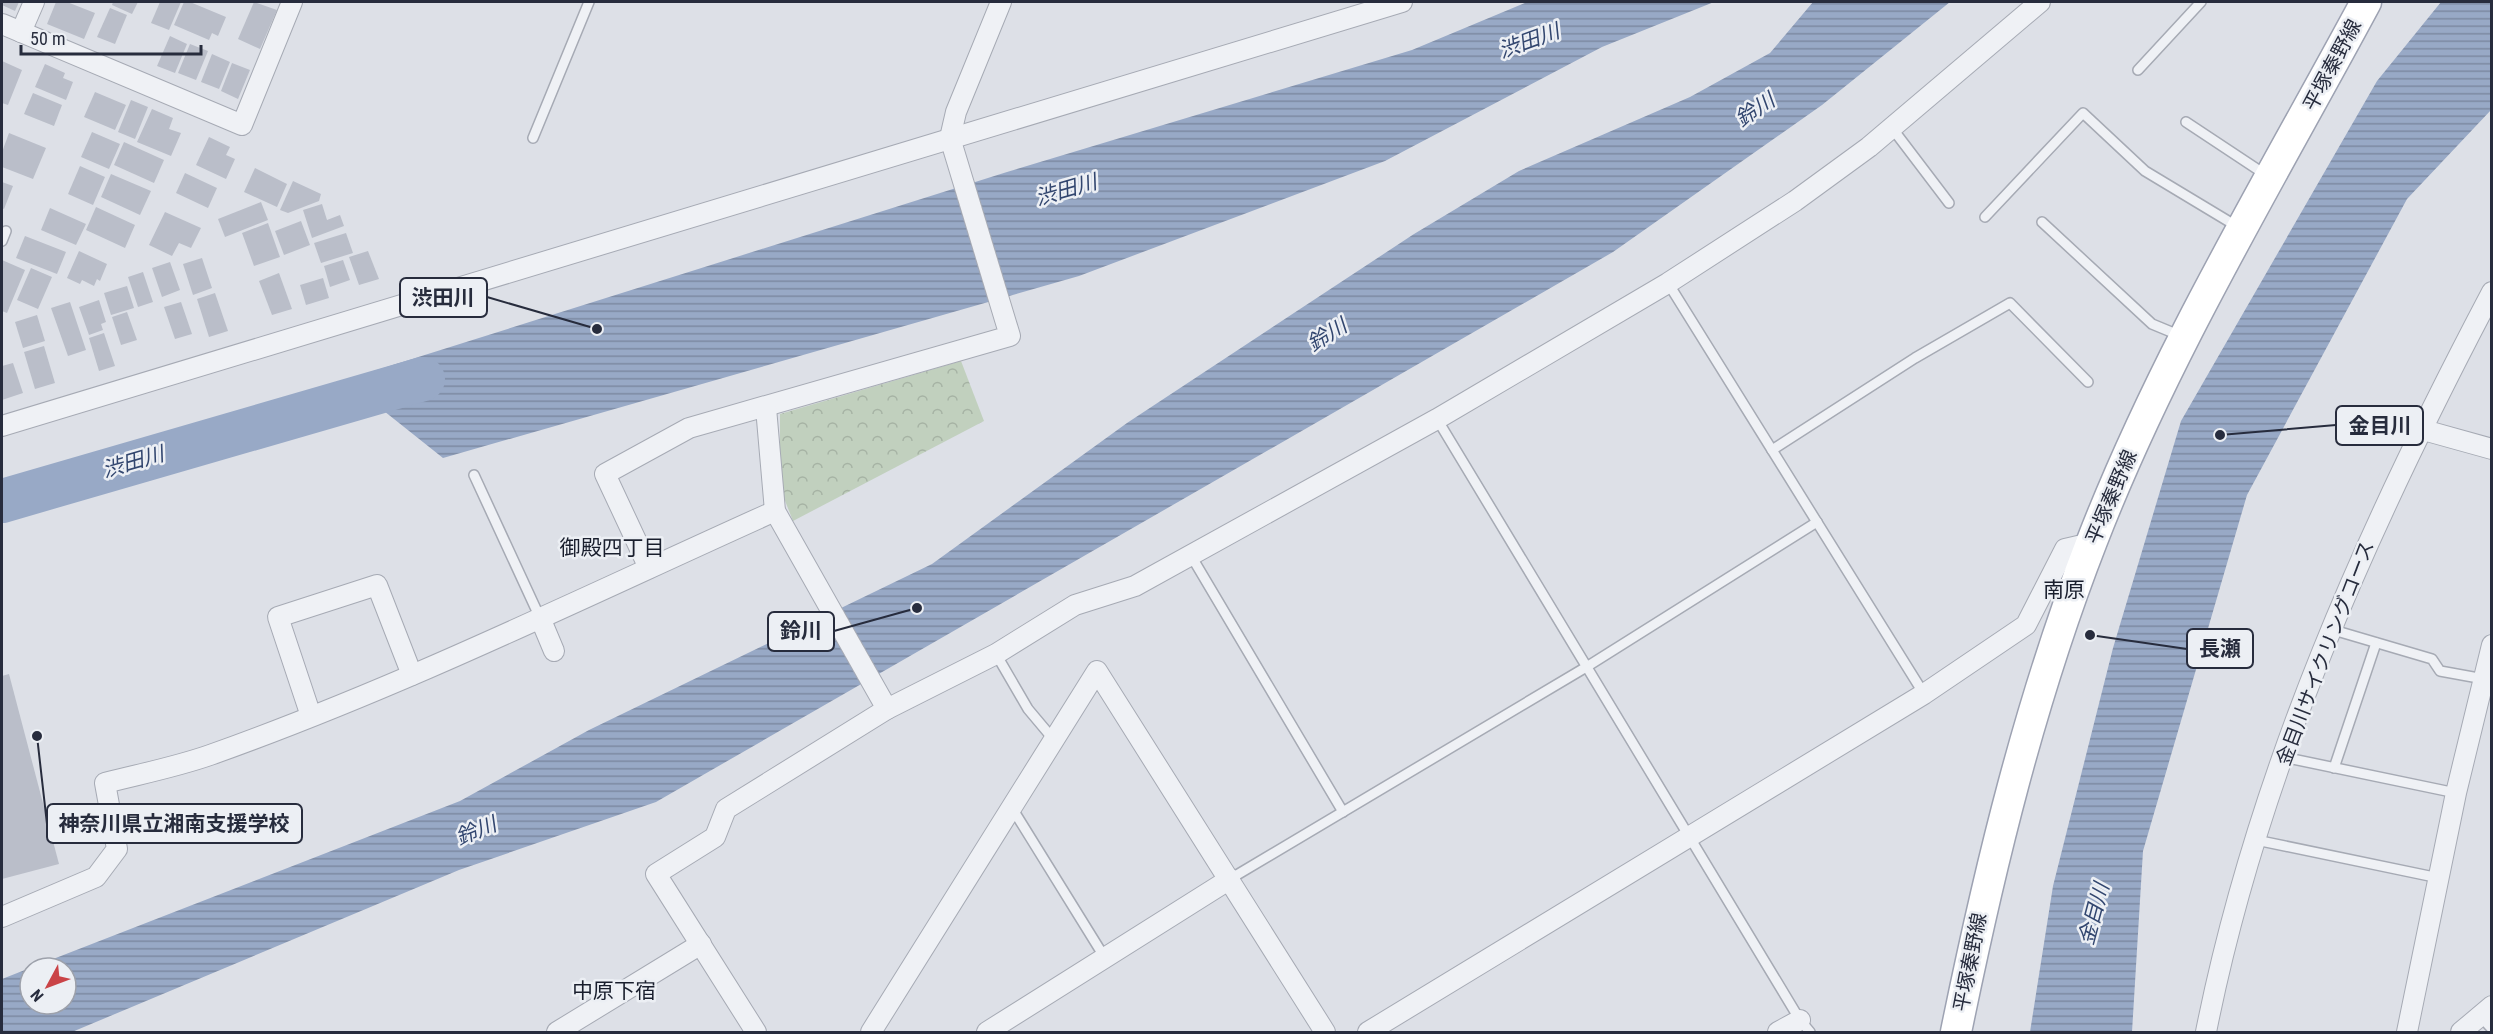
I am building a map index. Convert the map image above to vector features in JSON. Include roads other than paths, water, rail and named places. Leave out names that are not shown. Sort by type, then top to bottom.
[{"type":"main road","name":"平塚秦野線","points":[[1956,1032],[1986,884],[2026,738],[2091,543],[2142,426],[2186,338],[2366,2]]},
{"type":"street","points":[[21,32],[34,2]]},
{"type":"street","points":[[2,24],[242,125],[292,2]]},
{"type":"street","points":[[2,426],[1402,2]]},
{"type":"street","points":[[756,1032],[656,874],[715,837],[726,809],[887,709],[996,654],[1075,605],[1135,586],[1437,419],[1668,283],[1795,201],[1892,128],[2040,2]]},
{"type":"street","points":[[649,568],[605,474],[689,429],[1010,336],[950,138],[956,112],[993,7]]},
{"type":"street","name":"金目川サイクリングコース","points":[[2206,1032],[2218,971],[2256,840],[2283,757],[2330,629],[2420,429],[2492,292]]},
{"type":"street","points":[[765,408],[775,510],[887,709]]},
{"type":"street","points":[[2420,429],[2492,449]]},
{"type":"street","points":[[2,917],[96,877],[117,849],[105,783],[208,755],[412,675],[542,620],[775,510]]},
{"type":"street","points":[[1368,1032],[1924,694],[2026,625],[2065,549],[2091,543]]},
{"type":"street","points":[[311,716],[278,617],[377,585],[412,675]]},
{"type":"street","points":[[542,620],[554,651]]},
{"type":"street","points":[[2407,1032],[2441,878],[2456,793],[2492,645]]},
{"type":"street","points":[[871,1032],[1097,670],[1325,1032]]},
{"type":"street","points":[[987,1032],[1106,960],[1230,879]]},
{"type":"street","points":[[557,1032],[701,944]]},
{"type":"street","points":[[2461,1032],[2488,1017]]},
{"type":"street","points":[[1778,1032],[1805,1026]]},
{"type":"lane","points":[[533,138],[589,2]]},
{"type":"lane","points":[[2138,69],[2201,2]]},
{"type":"lane","points":[[1985,217],[2082,113],[2145,171],[2242,230]]},
{"type":"lane","points":[[2186,122],[2271,178]]},
{"type":"lane","points":[[1892,128],[1949,203]]},
{"type":"lane","points":[[2042,222],[2152,324],[2186,338]]},
{"type":"lane","points":[[2,241],[6,231]]},
{"type":"lane","points":[[1668,283],[1924,694]]},
{"type":"lane","points":[[1772,450],[1915,358],[2010,303],[2088,382]]},
{"type":"lane","points":[[1437,419],[1805,1026]]},
{"type":"lane","points":[[474,475],[542,620]]},
{"type":"lane","points":[[1230,879],[1588,666],[1817,522]]},
{"type":"lane","points":[[1190,554],[1343,812]]},
{"type":"lane","points":[[2330,629],[2432,659],[2440,671],[2484,679]]},
{"type":"lane","points":[[2334,768],[2376,643]]},
{"type":"lane","points":[[996,654],[1028,709],[1054,740]]},
{"type":"lane","points":[[2283,757],[2456,793]]},
{"type":"lane","points":[[1012,808],[1106,960]]},
{"type":"lane","points":[[2256,840],[2441,878]]},
{"type":"water","points":[[1527,2],[1714,2],[1602,47],[1385,161],[1079,276],[443,458],[345,380],[1007,172],[1412,50]]},
{"type":"water","points":[[1813,2],[1950,2],[1822,105],[1613,252],[656,802],[459,870],[72,1032],[2,1032],[2,979],[18,973],[18,1016],[78,1016],[78,956],[61,956],[460,801],[589,730],[932,564],[1127,423],[1414,234],[1519,171],[1690,97],[1770,53]]},
{"type":"water","points":[[2441,2],[2491,2],[2491,110],[2407,199],[2247,495],[2143,851],[2132,1032],[2030,1032],[2053,886],[2113,648],[2181,421],[2377,81]]},
{"type":"waterway","name":"渋田川","points":[[2,501],[423,379]]},
{"type":"place","name":"渋田川","points":[[597,329]]},
{"type":"place","name":"金目川","points":[[2220,435]]},
{"type":"place","name":"鈴川","points":[[917,608]]},
{"type":"place","name":"長瀬","points":[[2090,635]]},
{"type":"place","name":"神奈川県立湘南支援学校","points":[[37,736]]},
{"type":"district","name":"御殿四丁目","points":[[612,548]]},
{"type":"district","name":"南原","points":[[2064,590]]},
{"type":"district","name":"中原下宿","points":[[614,991]]}]
